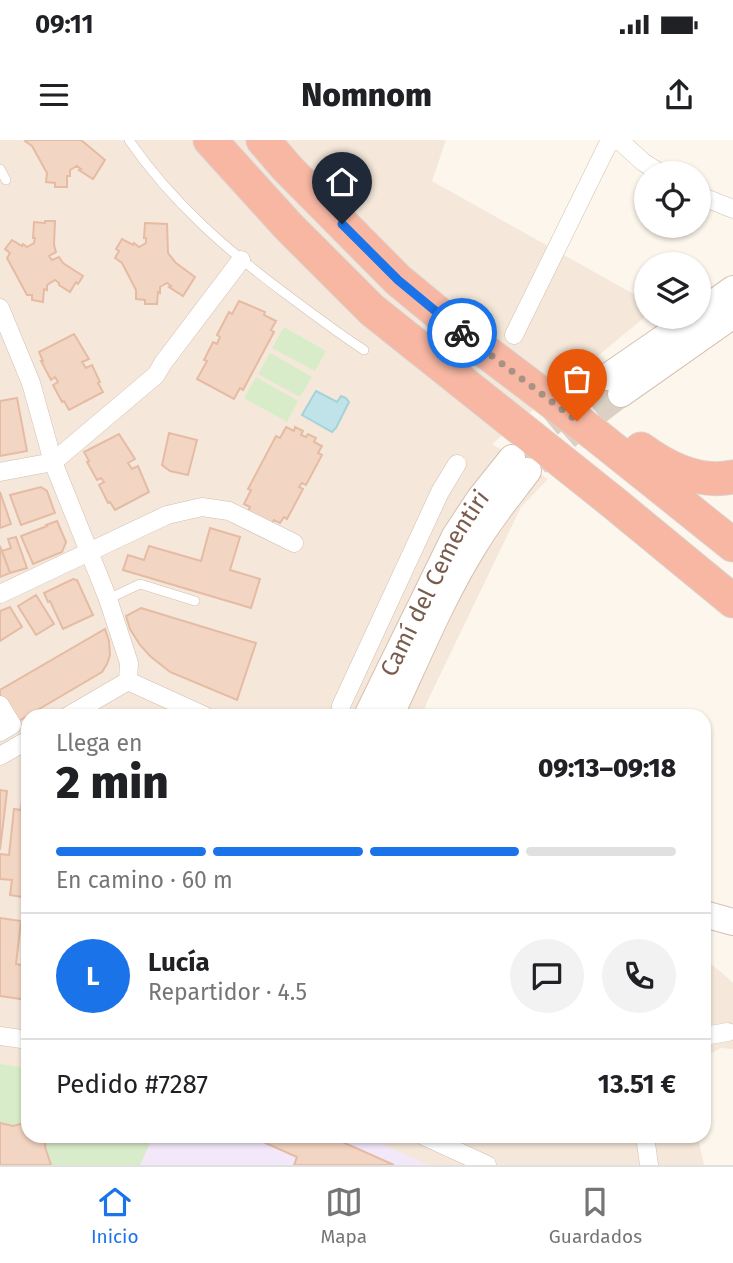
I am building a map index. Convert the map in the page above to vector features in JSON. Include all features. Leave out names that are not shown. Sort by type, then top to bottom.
[{"type":"highway","points":[[210,140],[288,226],[372,310],[733,601]]},
{"type":"highway","points":[[263,140],[287,168],[398,280],[733,545]]},
{"type":"highway","points":[[398,280],[486,334],[659,462],[692,477],[733,477]]},
{"type":"street","points":[[514,335],[610,140]]},
{"type":"street","points":[[619,140],[642,161]]},
{"type":"street","points":[[711,200],[733,209]]},
{"type":"street","points":[[0,472],[53,462],[156,375],[242,260]]},
{"type":"street","points":[[711,305],[733,289]]},
{"type":"street","points":[[0,309],[31,383],[53,462],[108,599],[130,663],[128,681]]},
{"type":"street","points":[[711,328],[733,315]]},
{"type":"street","points":[[680,329],[614,386],[710,329]]},
{"type":"street","points":[[341,709],[440,492],[457,464]]},
{"type":"street","name":"Camí del Cementiri","points":[[370,709],[455,536],[480,498],[520,465],[496,512],[473,546],[452,586],[393,709]]},
{"type":"street","points":[[0,594],[167,515],[202,507],[229,511],[294,543]]},
{"type":"street","points":[[80,709],[128,681]]},
{"type":"street","points":[[128,681],[190,709]]},
{"type":"street","points":[[0,705],[12,725],[0,732]]},
{"type":"street","points":[[0,756],[21,744]]},
{"type":"street","points":[[711,916],[733,922]]},
{"type":"street","points":[[711,1035],[728,1032]]},
{"type":"street","points":[[0,1036],[21,1039]]},
{"type":"street","points":[[439,1143],[487,1165]]},
{"type":"street","points":[[646,1143],[649,1165]]},
{"type":"lane","points":[[129,140],[170,193],[221,243],[337,333],[364,350]]},
{"type":"lane","points":[[0,169],[6,180]]},
{"type":"lane","points":[[108,599],[140,584],[195,601]]},
{"type":"shaded area","points":[[0,140],[446,140],[432,181],[634,294],[634,326],[492,444],[548,479],[521,507],[424,709],[21,709],[21,1143],[699,1143],[704,1165],[0,1165]]},
{"type":"shaded area","points":[[711,964],[733,983],[733,1049],[721,1048],[711,1053]]},
{"type":"shaded area","points":[[150,1143],[380,1143],[429,1165],[140,1165]]},
{"type":"green space","points":[[284,327],[326,351],[315,371],[272,348]]},
{"type":"green space","points":[[270,353],[312,377],[300,397],[258,374]]},
{"type":"green space","points":[[256,377],[298,401],[287,422],[244,398]]},
{"type":"green space","points":[[0,1064],[21,1067],[21,1143],[150,1143],[140,1165],[0,1165]]},
{"type":"water","points":[[316,391],[337,402],[341,396],[349,402],[332,432],[302,415]]},
{"type":"building","points":[[26,140],[81,140],[105,160],[93,179],[77,166],[70,170],[70,176],[67,176],[67,187],[55,187],[55,183],[46,182],[47,173]]},
{"type":"building","points":[[55,221],[56,252],[49,256],[52,260],[59,257],[63,263],[83,276],[70,292],[55,280],[47,285],[43,302],[32,300],[32,295],[27,295],[7,258],[10,253],[5,249],[12,240],[27,247],[34,243],[34,222]]},
{"type":"building","points":[[145,223],[167,224],[168,253],[176,263],[195,277],[183,296],[167,283],[160,287],[157,304],[145,304],[145,300],[136,299],[136,290],[122,263],[115,258],[119,251],[116,249],[122,239],[139,247],[146,243]]},
{"type":"building","points":[[239,301],[265,312],[264,315],[276,321],[271,330],[274,332],[243,390],[240,388],[234,399],[197,379],[213,342],[217,344],[220,337],[217,335],[229,312],[232,314]]},
{"type":"building","points":[[74,334],[89,359],[82,362],[86,368],[92,365],[103,392],[69,410],[53,385],[58,382],[55,377],[51,380],[39,352]]},
{"type":"building","points":[[17,398],[27,451],[0,456],[0,401]]},
{"type":"building","points":[[286,427],[294,431],[295,427],[303,431],[301,435],[306,437],[308,434],[316,438],[314,442],[322,446],[318,453],[322,455],[306,485],[302,483],[299,487],[303,489],[287,519],[284,517],[280,523],[274,520],[272,524],[248,511],[250,507],[244,504],[251,490],[248,489],[276,436],[280,438]]},
{"type":"building","points":[[169,433],[197,440],[188,475],[170,471],[162,465]]},
{"type":"building","points":[[119,434],[135,459],[128,463],[132,469],[138,466],[149,492],[115,510],[110,502],[108,503],[99,485],[104,482],[101,478],[97,480],[84,452]]},
{"type":"building","points":[[41,487],[47,491],[55,513],[21,525],[10,495]]},
{"type":"building","points":[[0,492],[11,524],[0,528]]},
{"type":"building","points":[[57,521],[66,542],[62,552],[33,564],[21,536]]},
{"type":"building","points":[[210,528],[240,537],[230,570],[260,579],[251,608],[123,570],[128,555],[144,560],[149,546],[201,561]]},
{"type":"building","points":[[16,537],[27,568],[10,573],[2,551],[11,548],[8,539]]},
{"type":"building","points":[[0,546],[10,573],[0,577]]},
{"type":"building","points":[[73,579],[77,580],[93,615],[63,629],[44,593]]},
{"type":"building","points":[[36,595],[54,624],[36,635],[18,606]]},
{"type":"building","points":[[10,607],[22,627],[0,641],[0,611]]},
{"type":"building","points":[[141,608],[256,643],[237,700],[170,672],[150,656],[130,629],[126,616]]},
{"type":"building","points":[[105,629],[110,655],[102,672],[39,709],[21,709],[21,720],[12,725],[0,705],[0,690]]},
{"type":"building","points":[[0,790],[7,791],[0,850]]},
{"type":"building","points":[[14,809],[21,810],[21,897],[10,895],[12,880],[0,879],[0,854],[9,855]]},
{"type":"building","points":[[0,918],[21,921],[16,964],[21,965],[21,999],[0,996]]},
{"type":"building","points":[[0,1123],[13,1126],[21,1124],[21,1143],[45,1143],[51,1165],[0,1165]]},
{"type":"building","points":[[266,1143],[345,1143],[394,1165],[294,1165],[297,1157]]},
{"type":"tunnel","points":[[520,450],[607,377]]},
{"type":"tunnel","points":[[537,463],[621,394]]},
{"type":"way so far","points":[[462,333],[577,421]]},
{"type":"route","points":[[342,224],[398,280],[462,333]]}]
